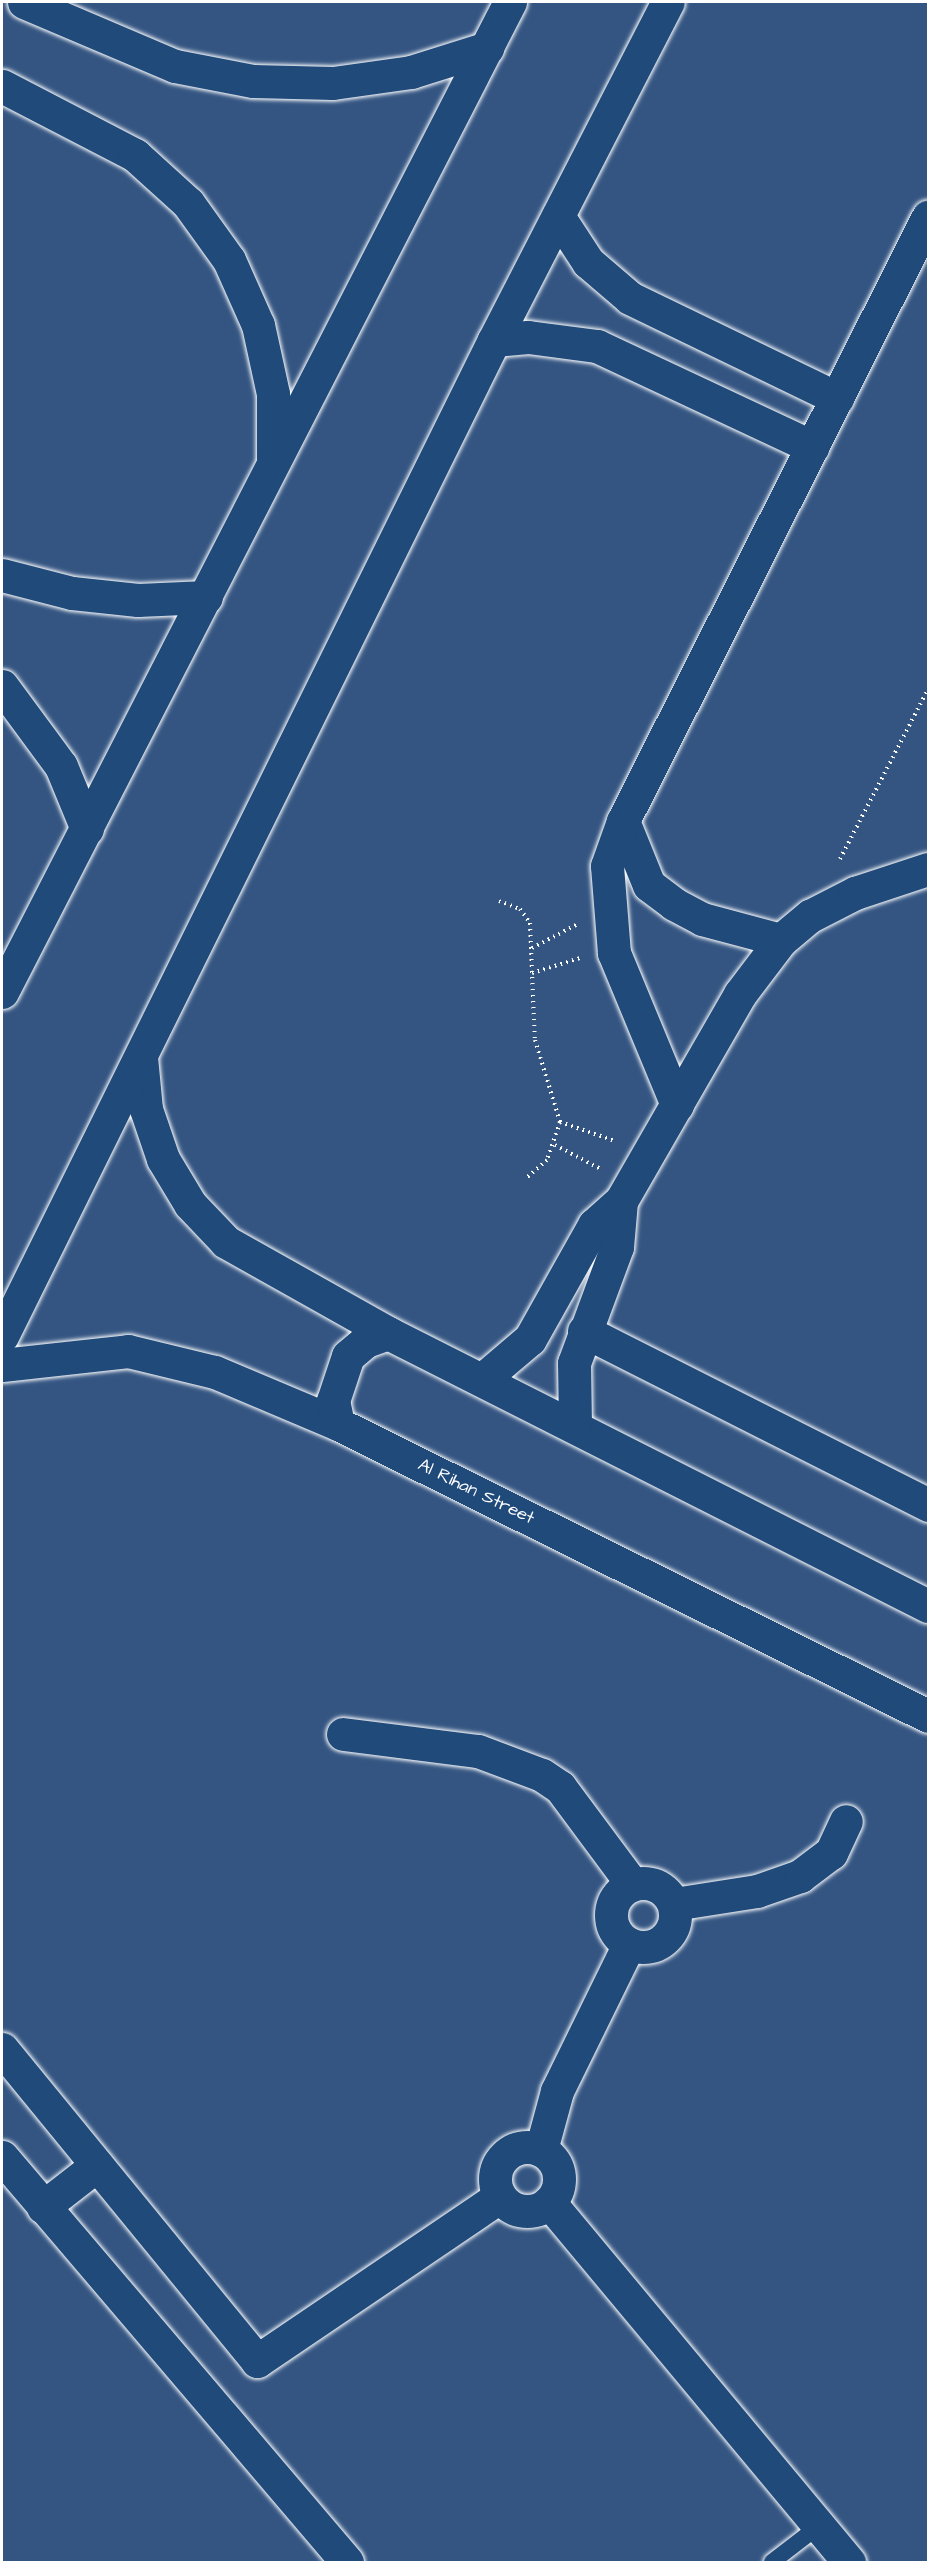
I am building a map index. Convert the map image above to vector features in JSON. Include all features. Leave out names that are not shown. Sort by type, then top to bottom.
[{"type":"street","points":[[2,992],[510,2]]},
{"type":"street","points":[[2,1336],[494,340],[668,2]]},
{"type":"street","points":[[36,5],[176,66],[253,81],[333,83],[411,72],[487,48]]},
{"type":"street","points":[[2,86],[135,155],[188,203],[229,260],[261,336],[273,394],[273,465]]},
{"type":"street","points":[[558,216],[588,262],[630,298],[837,398]]},
{"type":"street","points":[[677,1105],[614,953],[607,910],[607,866],[624,821],[928,217]]},
{"type":"street","points":[[494,340],[540,338],[597,346],[813,447]]},
{"type":"street","points":[[2,575],[72,593],[138,600],[206,597]]},
{"type":"street","points":[[2,686],[61,766],[87,829]]},
{"type":"street","points":[[624,821],[649,885],[674,904],[702,919],[781,940]]},
{"type":"street","points":[[484,1378],[530,1339],[594,1225],[625,1194],[740,994],[781,940],[810,916],[855,893],[928,869]]},
{"type":"street","points":[[141,1057],[153,1129],[162,1159],[190,1204],[226,1242],[261,1264],[388,1333],[484,1378],[928,1606]]},
{"type":"street","points":[[575,1425],[571,1384],[584,1331],[617,1247],[625,1194]]},
{"type":"street","points":[[584,1331],[928,1505]]},
{"type":"street","points":[[338,1424],[333,1401],[340,1370],[366,1341],[388,1333]]},
{"type":"street","name":"Al Rihan Street","points":[[2,1365],[82,1352],[172,1358],[338,1424],[928,1716]]},
{"type":"street","points":[[343,1734],[478,1752],[542,1775],[561,1787],[632,1884]]},
{"type":"street","points":[[674,1904],[757,1891],[800,1876],[831,1853],[846,1821]]},
{"type":"street","points":[[632,1884],[657,1885],[674,1904],[673,1929],[665,1939],[641,1947],[629,1944],[612,1925],[611,1913],[617,1895],[632,1884]]},
{"type":"street","points":[[541,2150],[557,2091],[629,1944]]},
{"type":"street","points":[[2,2049],[257,2361],[500,2197]]},
{"type":"street","points":[[518,2147],[541,2150],[557,2168],[556,2192],[549,2202],[529,2211],[500,2197],[494,2186],[499,2162],[518,2147]]},
{"type":"street","points":[[2,2157],[347,2562]]},
{"type":"street","points":[[43,2207],[97,2165]]},
{"type":"street","points":[[549,2202],[849,2562]]},
{"type":"lane","points":[[772,2562],[819,2526]]},
{"type":"path","points":[[837,864],[928,689]]},
{"type":"path","points":[[499,901],[524,913],[532,948],[538,1058],[560,1122],[555,1145],[543,1166],[525,1179]]},
{"type":"path","points":[[532,948],[607,910]]},
{"type":"path","points":[[532,973],[614,953]]},
{"type":"path","points":[[560,1122],[651,1150]]},
{"type":"path","points":[[555,1145],[625,1194]]}]
